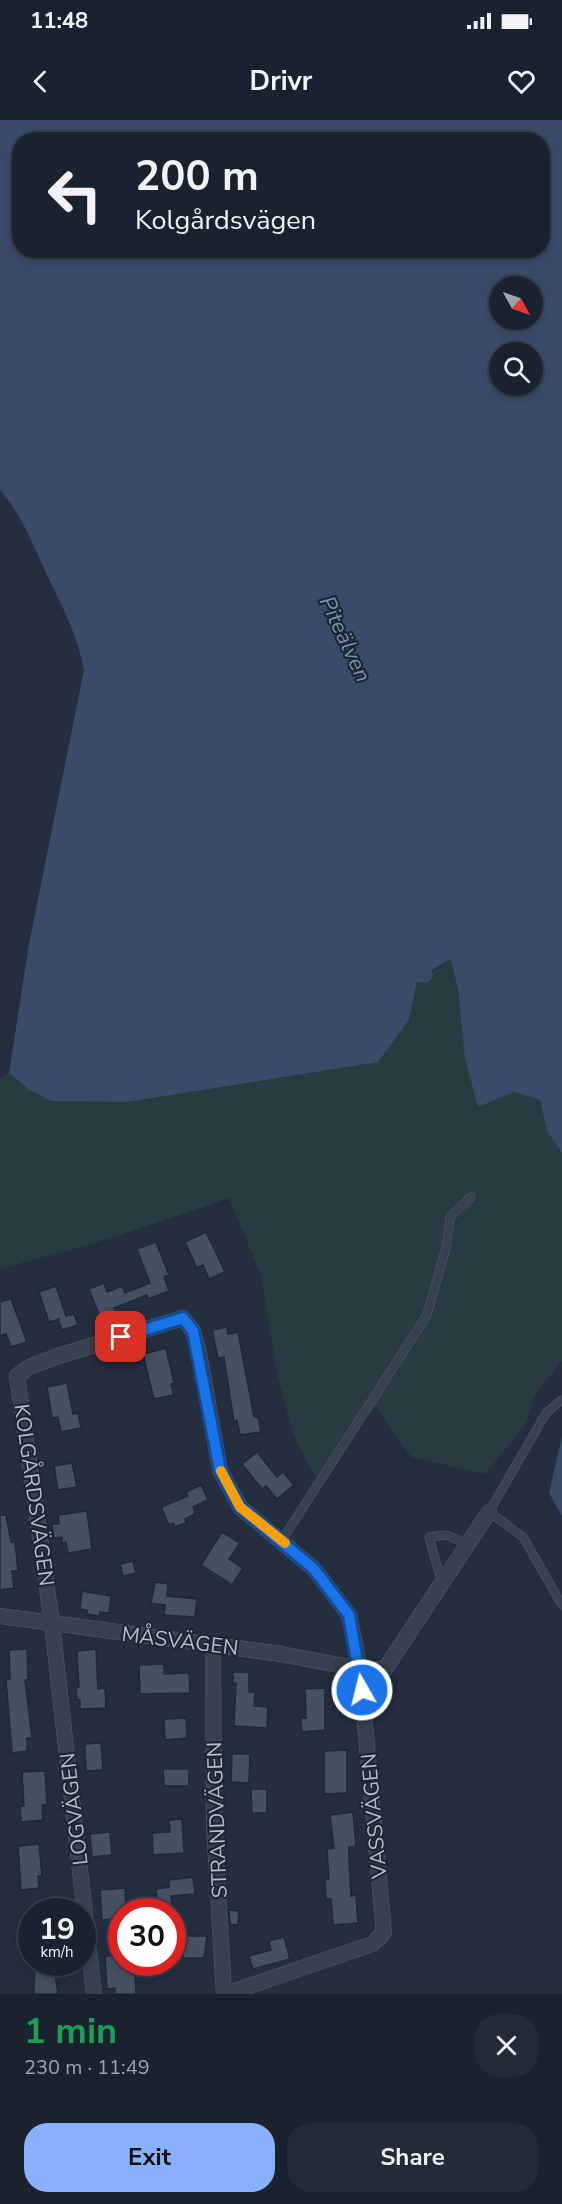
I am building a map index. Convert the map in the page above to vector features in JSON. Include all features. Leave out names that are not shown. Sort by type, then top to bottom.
[{"type":"street","name":"KOLGÅRDSVÄGEN","points":[[52,1624],[17,1376],[39,1363],[183,1318],[193,1331],[199,1353],[220,1470],[240,1507],[314,1569],[349,1615],[360,1669]]},
{"type":"street","points":[[360,1669],[385,1669],[489,1512]]},
{"type":"street","name":"MÅSVÄGEN","points":[[0,1616],[281,1654],[360,1669]]},
{"type":"street","name":"LOGVÄGEN","points":[[52,1624],[94,1994]]},
{"type":"street","name":"STRANDVÄGEN","points":[[213,1646],[214,1827],[225,1994]]},
{"type":"street","name":"VASSVÄGEN","points":[[225,1994],[372,1944],[384,1934],[360,1669]]},
{"type":"lane","points":[[282,1540],[427,1315],[446,1248],[450,1217],[471,1197]]},
{"type":"lane","points":[[562,1400],[546,1413],[489,1512],[523,1537],[562,1605]]},
{"type":"lane","points":[[442,1586],[429,1537],[446,1535],[468,1545]]},
{"type":"green space","points":[[452,959],[478,1107],[514,1092],[540,1100],[547,1131],[562,1153],[562,1361],[535,1394],[526,1424],[485,1474],[411,1457],[370,1399],[316,1478],[294,1436],[277,1374],[261,1275],[229,1198],[118,1236],[0,1269],[0,1079],[9,1073],[28,1089],[409,1020],[417,982]]},
{"type":"water","name":"Piteälven","points":[[0,120],[562,120],[562,1153],[547,1131],[540,1100],[514,1092],[478,1107],[465,1058],[458,990],[451,959],[432,970],[433,977],[427,983],[417,982],[409,1020],[378,1062],[127,1102],[51,1101],[28,1089],[9,1073],[29,944],[84,670],[74,635],[22,521],[0,490]]},
{"type":"water","points":[[562,1436],[562,1516],[549,1493]]},
{"type":"building","points":[[206,1232],[225,1272],[209,1279],[203,1265],[197,1268],[185,1242]]},
{"type":"building","points":[[156,1242],[169,1275],[164,1277],[169,1291],[148,1299],[147,1295],[114,1308],[115,1311],[100,1317],[89,1289],[104,1283],[107,1292],[122,1286],[125,1293],[150,1283],[137,1249]]},
{"type":"building","points":[[56,1286],[66,1316],[74,1314],[78,1325],[62,1330],[58,1319],[49,1322],[39,1292]]},
{"type":"building","points":[[11,1299],[27,1342],[11,1347],[6,1334],[0,1336],[0,1302]]},
{"type":"building","points":[[227,1327],[228,1334],[238,1332],[254,1417],[258,1417],[261,1432],[240,1435],[237,1420],[234,1422],[224,1357],[218,1358],[212,1330]]},
{"type":"building","points":[[166,1348],[174,1383],[171,1384],[174,1395],[154,1399],[143,1354]]},
{"type":"building","points":[[67,1383],[73,1414],[78,1413],[81,1428],[61,1432],[58,1417],[52,1418],[47,1387]]},
{"type":"building","points":[[257,1452],[277,1477],[283,1472],[294,1485],[277,1499],[266,1486],[262,1489],[242,1464]]},
{"type":"building","points":[[72,1463],[77,1487],[58,1490],[54,1466]]},
{"type":"building","points":[[201,1485],[208,1500],[193,1507],[195,1514],[185,1519],[186,1523],[175,1527],[173,1523],[169,1525],[161,1507],[188,1496],[186,1492]]},
{"type":"building","points":[[87,1511],[92,1549],[68,1553],[66,1542],[62,1543],[62,1537],[54,1538],[52,1524],[59,1524],[58,1515]]},
{"type":"building","points":[[0,1515],[6,1515],[11,1542],[15,1542],[18,1571],[12,1571],[14,1588],[0,1590]]},
{"type":"building","points":[[222,1532],[240,1543],[229,1559],[243,1568],[232,1585],[201,1565]]},
{"type":"building","points":[[133,1561],[136,1573],[123,1576],[120,1564]]},
{"type":"building","points":[[155,1582],[168,1584],[167,1596],[197,1599],[195,1617],[164,1615],[165,1605],[151,1603]]},
{"type":"building","points":[[82,1591],[111,1596],[109,1613],[100,1612],[99,1616],[87,1614],[87,1610],[80,1609]]},
{"type":"building","points":[[27,1649],[28,1679],[25,1680],[32,1738],[27,1738],[27,1751],[12,1753],[6,1680],[10,1679],[9,1650]]},
{"type":"building","points":[[96,1649],[98,1689],[105,1688],[106,1708],[80,1709],[76,1687],[79,1687],[77,1651]]},
{"type":"building","points":[[164,1664],[164,1674],[189,1673],[190,1693],[140,1694],[139,1665]]},
{"type":"building","points":[[233,1672],[249,1672],[249,1692],[255,1692],[254,1706],[268,1707],[267,1728],[234,1726],[236,1683],[233,1684]]},
{"type":"building","points":[[325,1688],[325,1730],[302,1732],[301,1718],[306,1718],[305,1689]]},
{"type":"building","points":[[186,1718],[187,1738],[165,1740],[164,1719]]},
{"type":"building","points":[[101,1743],[103,1770],[86,1771],[85,1744]]},
{"type":"building","points":[[347,1750],[347,1793],[324,1794],[324,1751]]},
{"type":"building","points":[[232,1754],[250,1754],[249,1783],[231,1782]]},
{"type":"building","points":[[163,1769],[189,1769],[189,1786],[164,1786]]},
{"type":"building","points":[[45,1771],[47,1804],[42,1805],[43,1820],[21,1822],[20,1806],[24,1806],[22,1772]]},
{"type":"building","points":[[251,1789],[267,1789],[267,1813],[252,1813]]},
{"type":"building","points":[[353,1812],[356,1846],[349,1847],[349,1859],[351,1896],[356,1895],[358,1923],[333,1925],[331,1899],[326,1899],[325,1879],[329,1879],[327,1849],[334,1848],[330,1815]]},
{"type":"building","points":[[182,1819],[184,1853],[153,1855],[152,1833],[170,1832],[169,1820]]},
{"type":"building","points":[[110,1832],[112,1855],[92,1857],[90,1834]]},
{"type":"building","points":[[39,1844],[42,1876],[38,1876],[39,1888],[21,1890],[18,1846]]},
{"type":"building","points":[[193,1877],[195,1894],[157,1898],[156,1889],[169,1887],[169,1880]]},
{"type":"building","points":[[125,1888],[125,1898],[108,1898],[108,1919],[102,1920],[100,1890]]},
{"type":"building","points":[[229,1910],[239,1911],[238,1925],[230,1924]]},
{"type":"building","points":[[186,1936],[207,1936],[204,1958],[186,1958]]},
{"type":"building","points":[[284,1937],[290,1959],[253,1969],[249,1956],[271,1950],[269,1941]]},
{"type":"building","points":[[105,1956],[108,1956],[108,1976],[135,1976],[136,1994],[115,1994],[115,1988],[107,1989]]},
{"type":"building","points":[[35,1976],[55,1976],[58,1994],[34,1994]]},
{"type":"slow traffic","points":[[221,1471],[240,1507],[285,1543]]},
{"type":"route","points":[[121,1337],[183,1318],[193,1331],[220,1470],[240,1507],[314,1569],[349,1615],[362,1690]]}]
